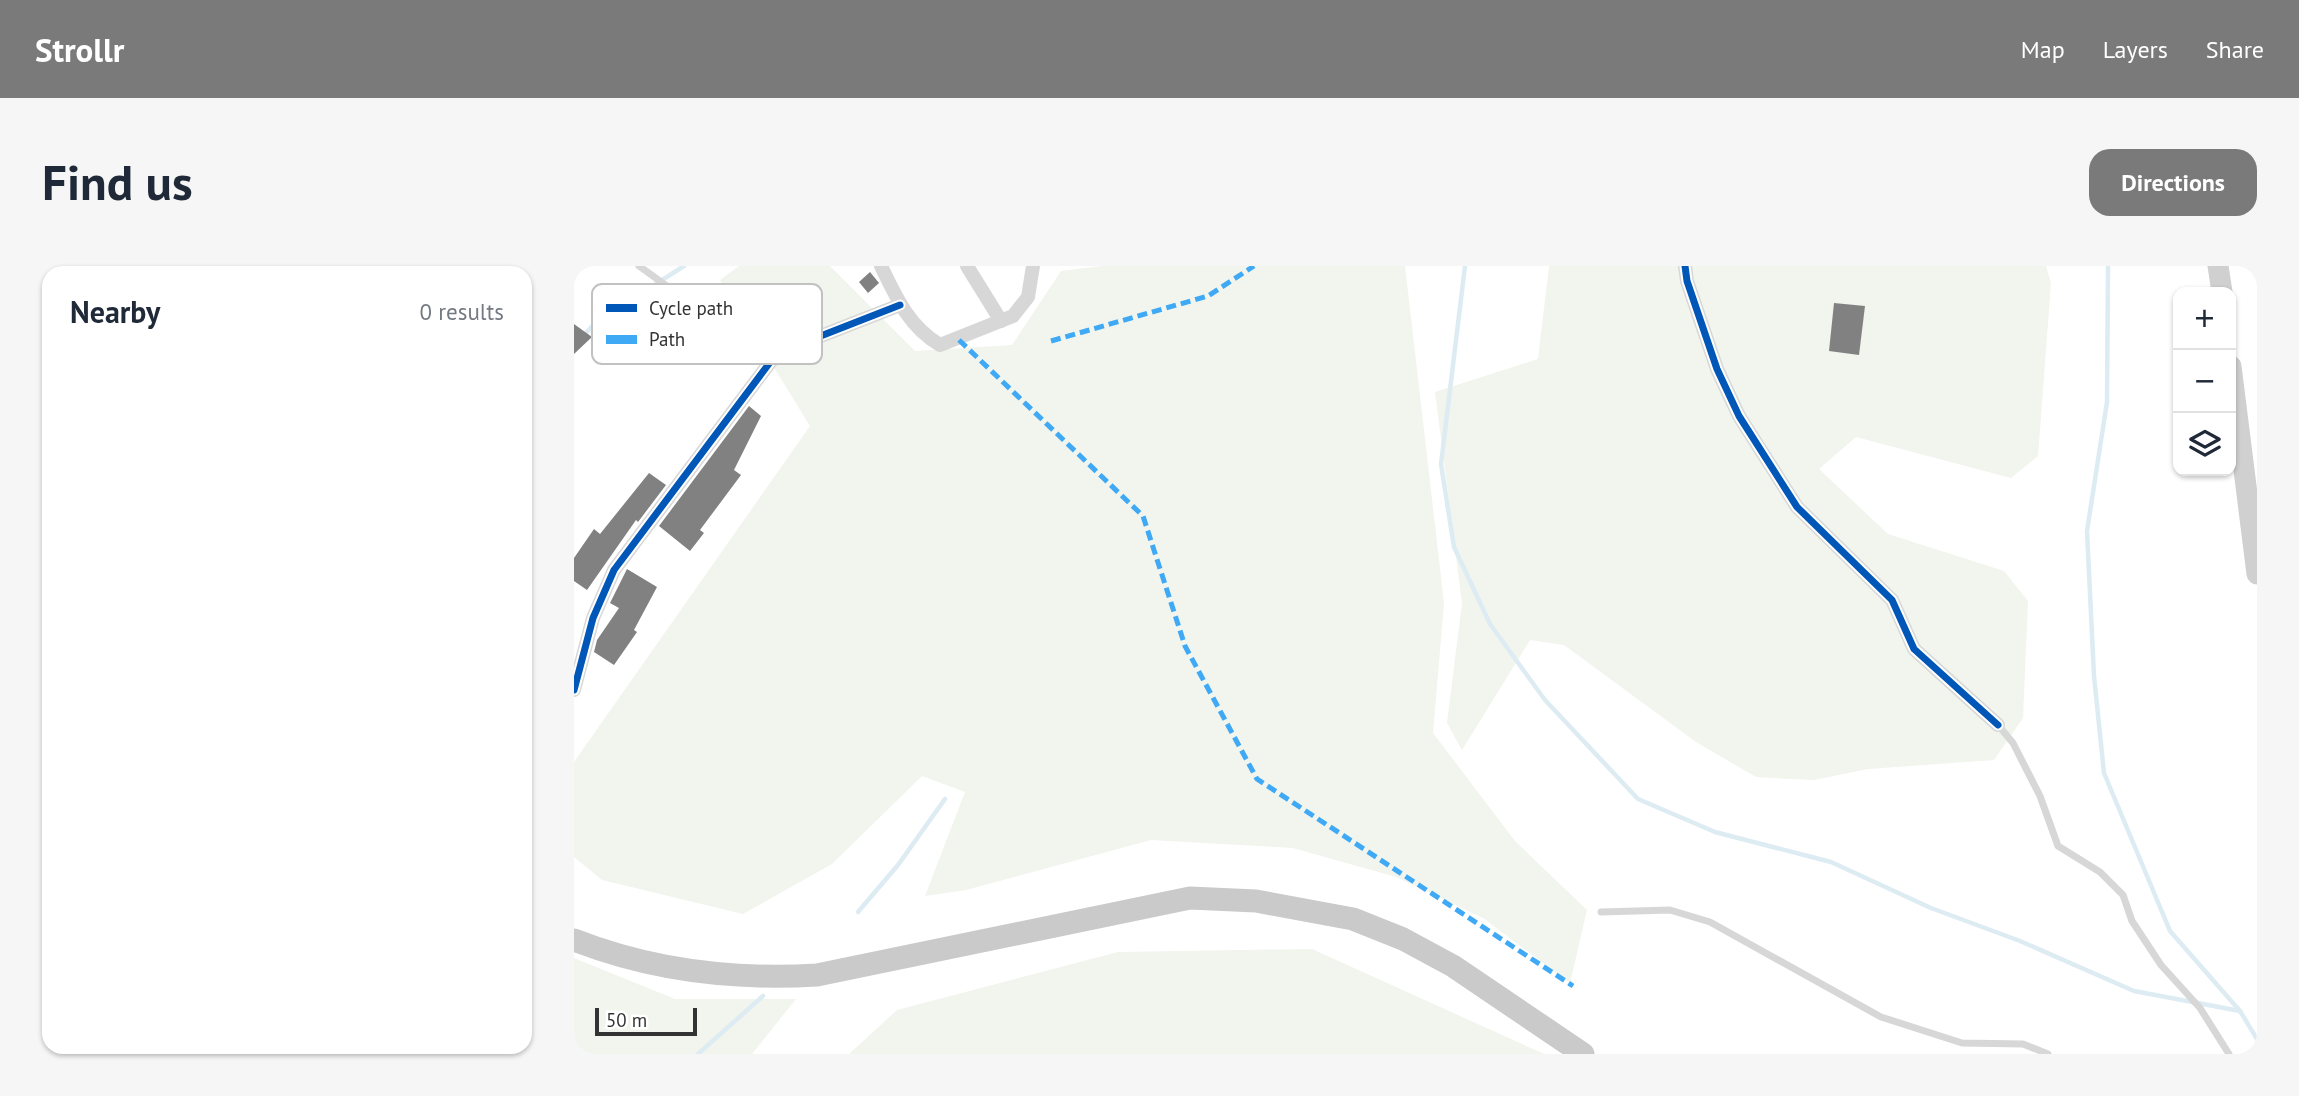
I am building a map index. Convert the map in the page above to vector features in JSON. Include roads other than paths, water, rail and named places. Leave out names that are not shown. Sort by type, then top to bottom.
[{"type":"main road","points":[[2218,266],[2220,287]]},
{"type":"main road","points":[[2236,406],[2257,574]]},
{"type":"main road","points":[[574,940],[632,960],[692,972],[755,979],[817,975],[1190,898],[1256,901],[1353,919],[1403,939],[1453,966],[1583,1054]]},
{"type":"street","points":[[881,266],[900,305],[921,332],[940,345],[1001,321],[1024,306],[1032,285],[1033,266]]},
{"type":"street","points":[[967,266],[1001,321]]},
{"type":"street","points":[[1685,266],[1687,281],[1728,393],[1739,416],[1797,508],[1892,600],[1914,649],[1998,725]]},
{"type":"street","points":[[822,335],[900,305]]},
{"type":"street","points":[[574,690],[593,618],[614,570],[769,364]]},
{"type":"lane","points":[[639,266],[664,284]]},
{"type":"lane","points":[[1998,725],[2012,743],[2040,796],[2058,846],[2100,872],[2123,895],[2132,921],[2161,964],[2200,1008],[2229,1054]]},
{"type":"lane","points":[[1601,912],[1670,910],[1710,922],[1881,1017],[1962,1043],[2023,1044],[2048,1054]]},
{"type":"waterway","points":[[656,284],[684,266]]},
{"type":"waterway","points":[[1465,266],[1441,464],[1454,547],[1490,624],[1545,700],[1638,799],[1715,832],[1831,862],[1931,908],[2020,941],[2134,991],[2240,1011]]},
{"type":"waterway","points":[[2108,266],[2107,402],[2087,531],[2094,676],[2104,773],[2170,931],[2240,1011],[2257,1039]]},
{"type":"waterway","points":[[574,346],[592,326]]},
{"type":"waterway","points":[[858,912],[898,865],[945,799]]},
{"type":"waterway","points":[[698,1054],[763,996]]}]
